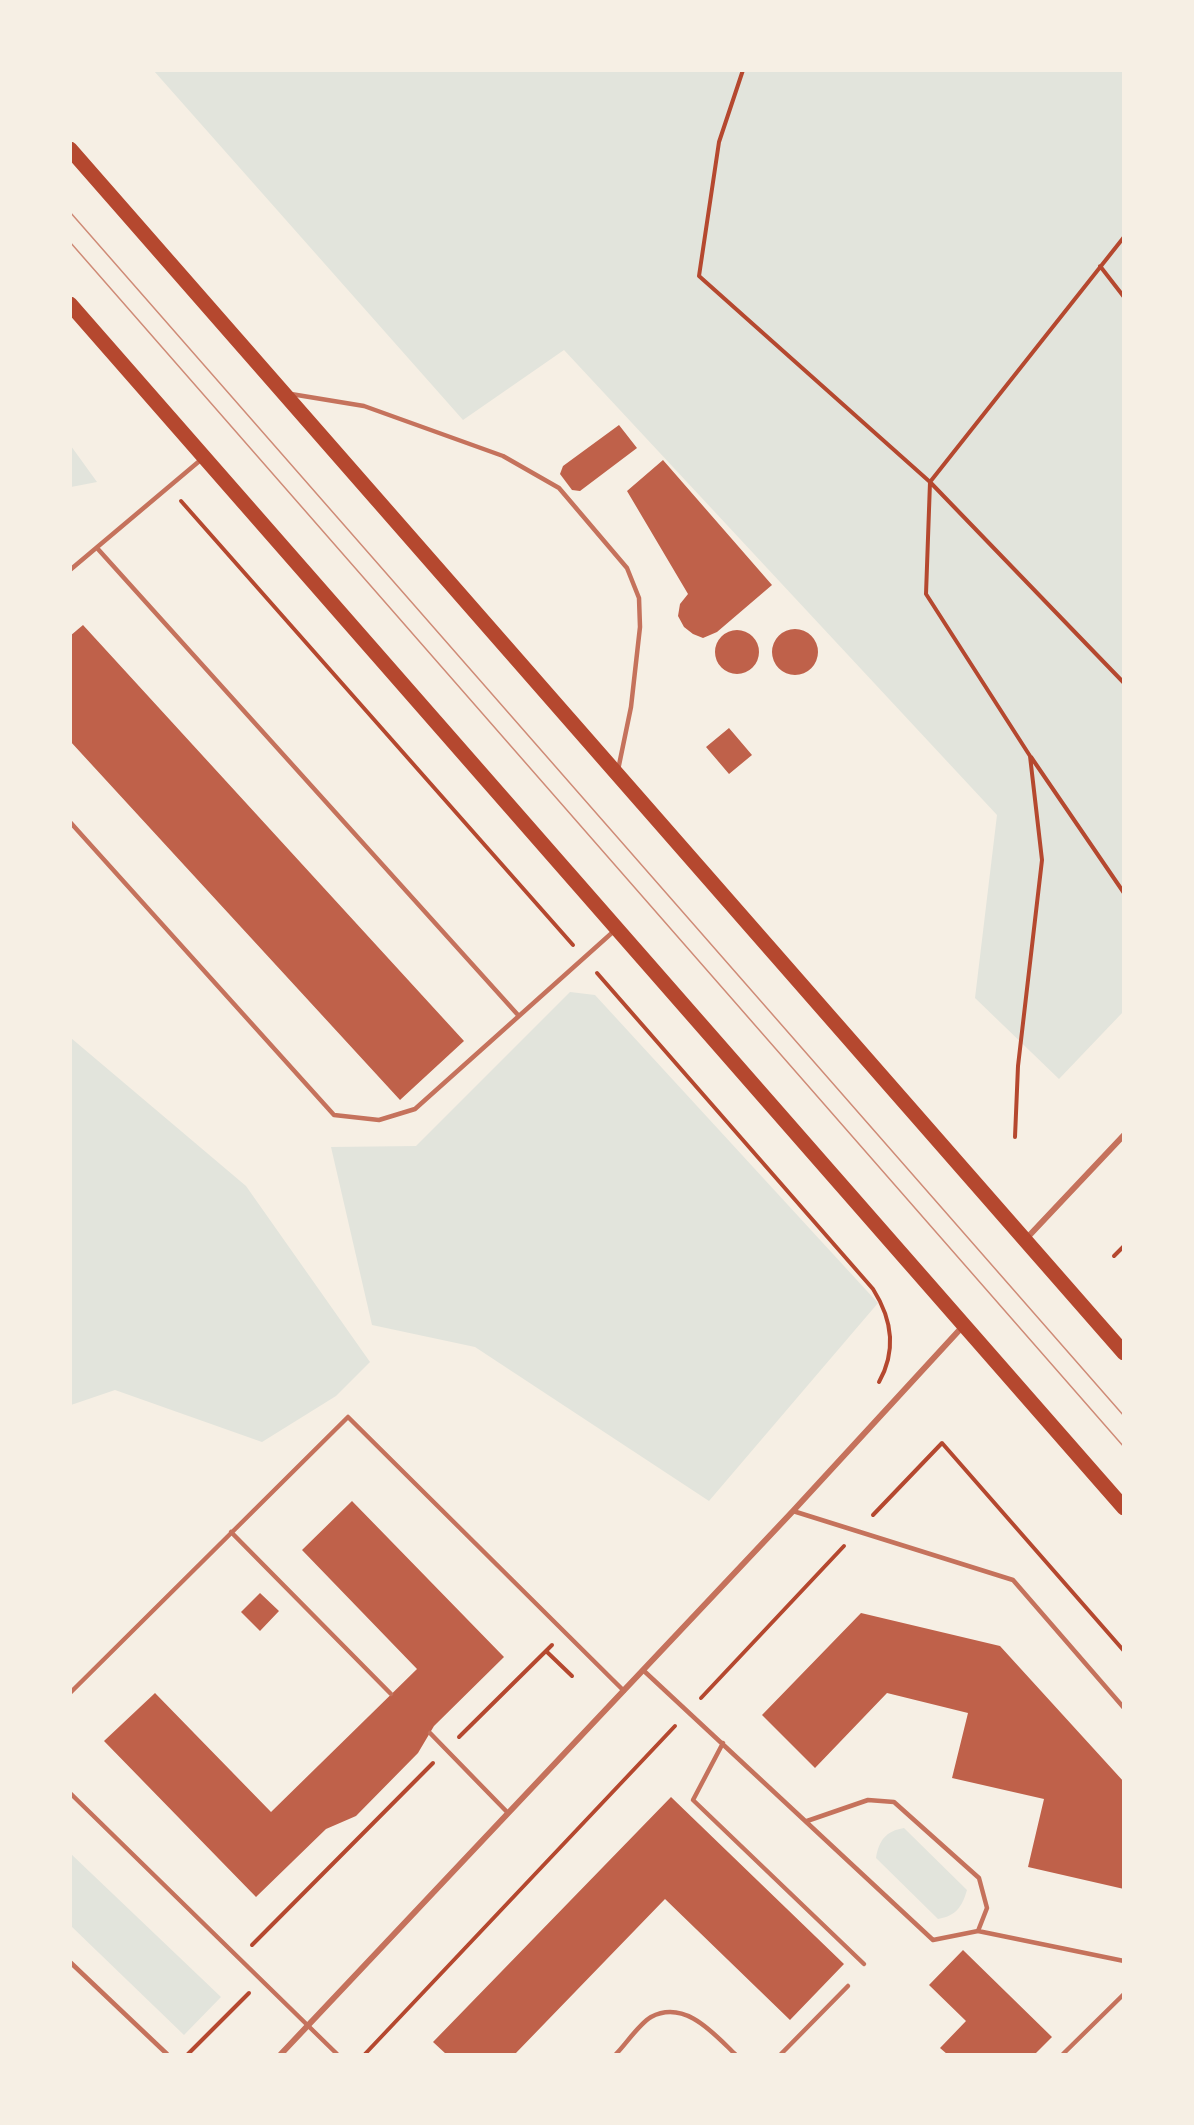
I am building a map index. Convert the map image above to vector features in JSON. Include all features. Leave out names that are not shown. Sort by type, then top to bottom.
[{"type":"main road","points":[[70,150],[1124,1353]]},
{"type":"main road","points":[[70,304],[1124,1508]]},
{"type":"street","points":[[1024,1240],[1124,1136]]},
{"type":"street","points":[[281,2055],[793,1511],[964,1324]]},
{"type":"lane","points":[[283,392],[364,406],[503,456],[559,488],[627,568],[639,598],[640,627],[631,707],[617,775]]},
{"type":"lane","points":[[70,570],[205,457]]},
{"type":"lane","points":[[97,548],[518,1015]]},
{"type":"lane","points":[[70,822],[334,1115],[379,1120],[414,1109],[617,928]]},
{"type":"lane","points":[[70,1693],[348,1417],[624,1691]]},
{"type":"lane","points":[[793,1511],[1013,1580],[1124,1708]]},
{"type":"lane","points":[[231,1532],[391,1694]]},
{"type":"lane","points":[[643,1670],[933,1940],[978,1931],[1124,1961]]},
{"type":"lane","points":[[430,1733],[508,1813]]},
{"type":"lane","points":[[723,1743],[693,1800],[864,1964]]},
{"type":"lane","points":[[70,1793],[337,2055]]},
{"type":"lane","points":[[807,1821],[868,1800],[894,1802],[980,1878],[987,1908],[978,1931]]},
{"type":"lane","points":[[70,1962],[166,2055]]},
{"type":"lane","points":[[781,2055],[848,1986]]},
{"type":"lane","points":[[1063,2055],[1124,1994]]},
{"type":"lane","points":[[616,2055],[651,2017],[673,2012],[701,2021],[735,2055]]},
{"type":"path","points":[[743,70],[718,142],[699,276],[930,482],[1124,683]]},
{"type":"path","points":[[1124,237],[930,482],[926,594],[1030,756],[1124,893]]},
{"type":"path","points":[[1100,266],[1124,297]]},
{"type":"path","points":[[169,487],[873,1289],[886,1309],[889,1330],[886,1369],[879,1382]]},
{"type":"path","points":[[1016,1137],[1018,1066],[1042,860],[1030,756]]},
{"type":"path","points":[[1114,1256],[1124,1246]]},
{"type":"path","points":[[365,2055],[942,1443],[1124,1651]]},
{"type":"path","points":[[238,1959],[564,1632]]},
{"type":"path","points":[[546,1651],[572,1676]]},
{"type":"path","points":[[188,2055],[261,1980]]},
{"type":"shaded area","points":[[154,71],[1123,71],[1123,1012],[1059,1079],[975,998],[997,815],[564,350],[463,420]]},
{"type":"shaded area","points":[[71,446],[97,482],[71,487]]},
{"type":"shaded area","points":[[570,992],[595,995],[878,1303],[709,1501],[475,1347],[372,1325],[331,1147],[416,1146]]},
{"type":"shaded area","points":[[71,1038],[246,1186],[370,1362],[336,1396],[262,1442],[115,1390],[71,1405]]},
{"type":"shaded area","points":[[904,1828],[967,1890],[960,1906],[949,1916],[938,1919],[876,1858],[884,1837],[892,1831]]},
{"type":"shaded area","points":[[70,1853],[221,1997],[184,2035],[71,1926]]},
{"type":"building","points":[[619,425],[637,448],[580,491],[572,490],[560,474],[563,466]]},
{"type":"building","points":[[663,460],[772,585],[717,632],[703,638],[684,627],[678,616],[680,604],[688,594],[627,491]]},
{"type":"building","points":[[83,625],[464,1041],[400,1100],[70,741],[70,636]]},
{"type":"building","points":[[795,629],[811,636],[818,652],[811,668],[795,675],[779,668],[772,652],[779,636]]},
{"type":"building","points":[[737,630],[752,637],[759,652],[752,667],[737,674],[722,667],[715,652],[722,637]]},
{"type":"building","points":[[729,728],[752,755],[729,774],[706,747]]},
{"type":"building","points":[[352,1501],[504,1657],[434,1726],[418,1753],[356,1816],[326,1829],[256,1897],[104,1741],[155,1693],[271,1812],[417,1669],[302,1550]]},
{"type":"building","points":[[260,1593],[279,1611],[260,1631],[241,1612]]},
{"type":"building","points":[[861,1613],[1000,1646],[1124,1782],[1124,1889],[1028,1867],[1044,1799],[952,1778],[968,1713],[887,1693],[815,1768],[762,1715]]},
{"type":"building","points":[[671,1797],[844,1964],[790,2020],[665,1899],[515,2054],[446,2054],[433,2042]]},
{"type":"building","points":[[963,1950],[1052,2037],[1035,2054],[947,2054],[940,2048],[966,2021],[929,1985]]},
{"type":"tram line","points":[[70,212],[1124,1416]]},
{"type":"tram line","points":[[70,242],[1124,1447]]}]
